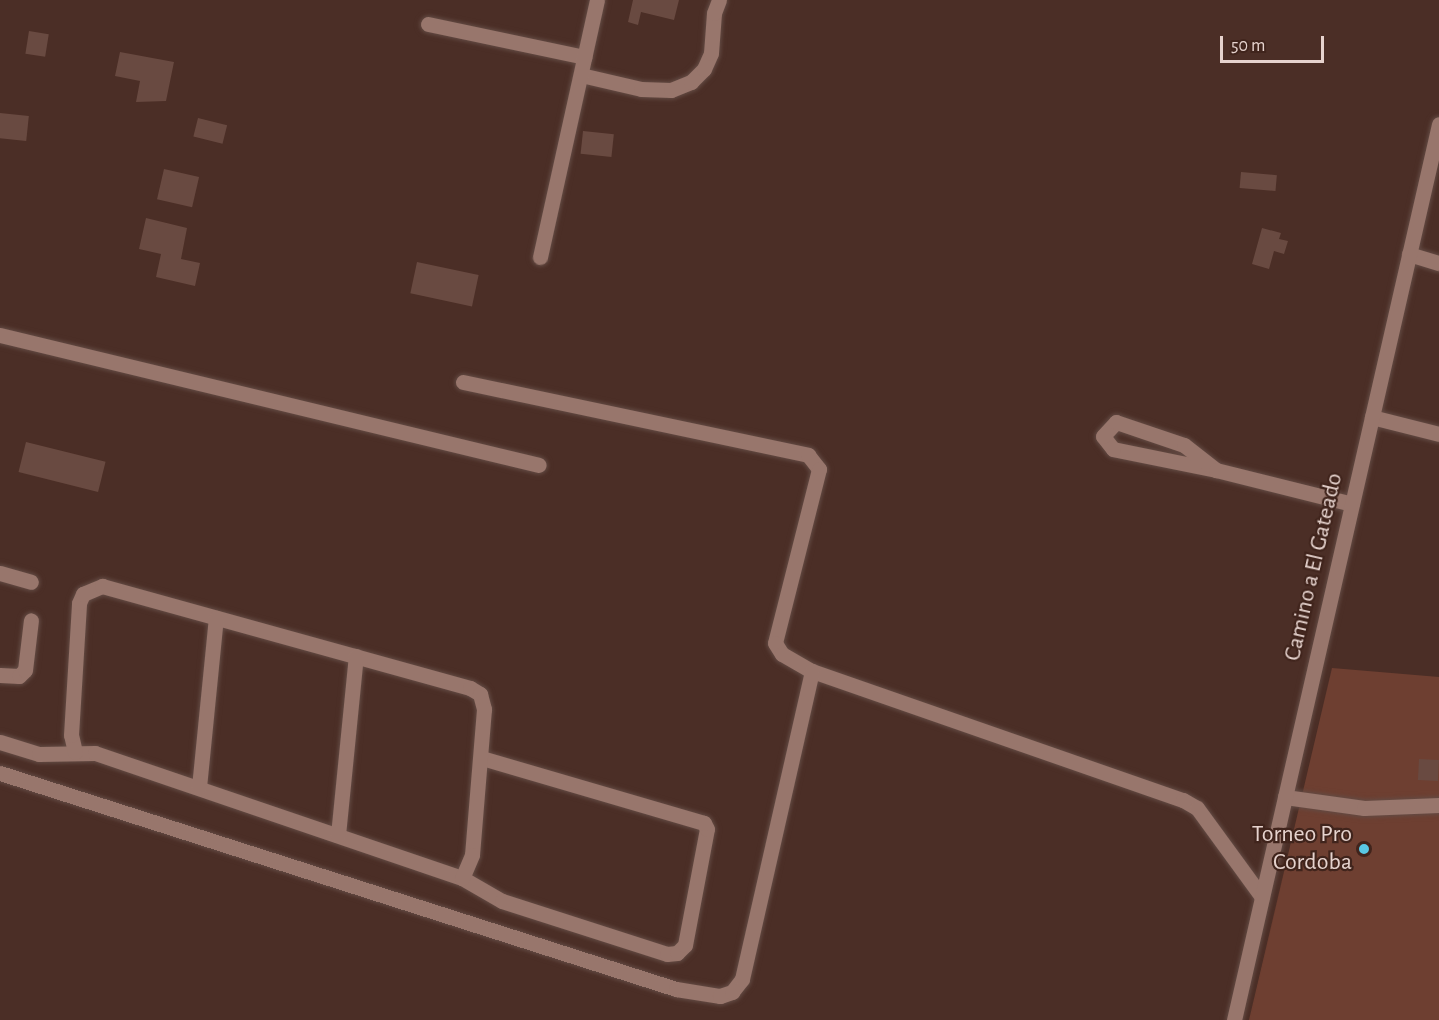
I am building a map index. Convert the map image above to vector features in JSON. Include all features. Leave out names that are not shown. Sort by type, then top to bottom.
[{"type":"street","points":[[540,257],[597,0]]},
{"type":"street","points":[[581,75],[641,89],[671,90],[691,82],[704,69],[711,53],[714,13],[719,0]]},
{"type":"street","points":[[429,24],[585,57]]},
{"type":"street","name":"Camino a El Gateado","points":[[1234,1020],[1439,124]]},
{"type":"street","points":[[1409,254],[1439,263]]},
{"type":"street","points":[[0,335],[539,465]]},
{"type":"street","points":[[463,382],[814,459],[819,469],[775,643],[783,654],[812,671],[1183,800],[1197,808],[1262,897]]},
{"type":"street","points":[[1372,417],[1439,434]]},
{"type":"street","points":[[1216,470],[1184,445],[1116,422],[1103,436],[1113,449],[1216,470],[1352,504]]},
{"type":"street","points":[[0,573],[31,582]]},
{"type":"street","points":[[75,752],[71,735],[79,603],[83,594],[102,586],[356,656],[480,694],[484,709],[472,855],[462,878]]},
{"type":"street","points":[[200,787],[216,618]]},
{"type":"street","points":[[0,675],[19,676],[25,670],[31,620]]},
{"type":"street","points":[[338,835],[356,656]]},
{"type":"street","points":[[0,773],[676,989],[720,996],[732,992],[742,979],[812,671]]},
{"type":"street","points":[[0,742],[39,754],[95,753],[462,878],[502,901],[667,954],[677,952],[685,945],[707,829],[704,823],[481,758]]},
{"type":"street","points":[[1285,797],[1364,808],[1439,805]]},
{"type":"shaded area","name":"Torneo Pro Cordoba","points":[[1332,668],[1439,677],[1439,1020],[1249,1020]]},
{"type":"building","points":[[633,0],[679,0],[674,20],[641,12],[638,25],[628,22]]},
{"type":"building","points":[[29,31],[49,34],[45,57],[25,54]]},
{"type":"building","points":[[120,52],[174,62],[166,101],[136,102],[140,81],[115,76]]},
{"type":"building","points":[[0,113],[29,116],[26,141],[0,138]]},
{"type":"building","points":[[198,118],[227,125],[223,144],[193,136]]},
{"type":"building","points":[[583,131],[614,134],[611,157],[581,154]]},
{"type":"building","points":[[164,169],[199,177],[192,207],[157,199]]},
{"type":"building","points":[[1241,172],[1277,175],[1275,191],[1240,188]]},
{"type":"building","points":[[146,218],[187,228],[181,259],[200,263],[195,286],[156,277],[161,254],[139,249]]},
{"type":"building","points":[[1262,228],[1281,233],[1279,239],[1288,241],[1284,254],[1274,251],[1269,269],[1252,264]]},
{"type":"building","points":[[417,262],[479,275],[472,306],[410,293]]},
{"type":"building","points":[[26,442],[106,462],[98,492],[19,472]]},
{"type":"building","points":[[1419,759],[1439,760],[1438,781],[1418,780]]},
{"type":"place","name":"Torneo Pro Cordoba","points":[[1364,849]]}]
